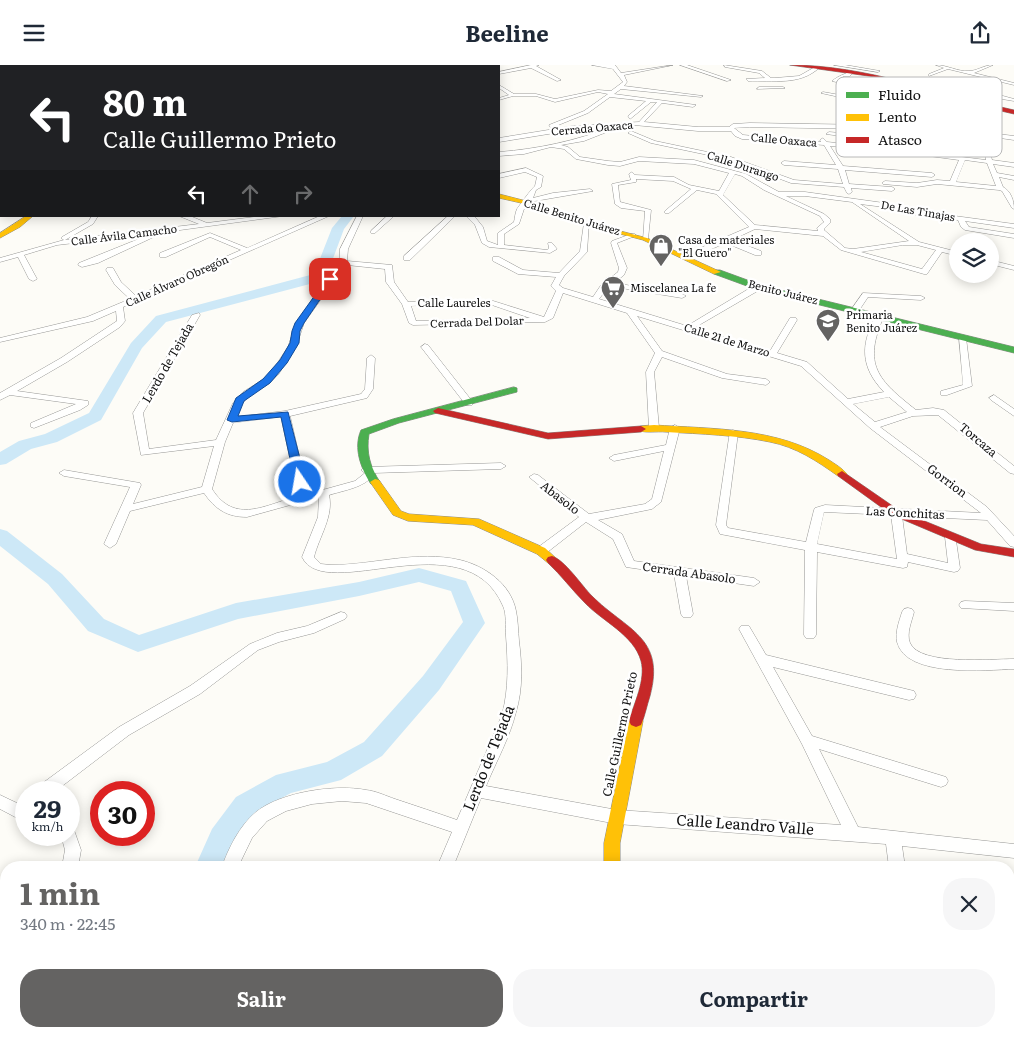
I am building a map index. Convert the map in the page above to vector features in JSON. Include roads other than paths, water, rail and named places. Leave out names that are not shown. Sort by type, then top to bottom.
[{"type":"street","points":[[120,65],[129,65]]},
{"type":"street","points":[[514,137],[574,118],[611,94],[625,82],[613,67],[594,65]]},
{"type":"street","points":[[620,74],[671,65]]},
{"type":"street","points":[[682,65],[729,80]]},
{"type":"street","points":[[792,65],[877,75]]},
{"type":"street","points":[[836,65],[883,77]]},
{"type":"street","points":[[938,65],[987,77]]},
{"type":"street","points":[[971,73],[991,65]]},
{"type":"street","points":[[500,73],[535,66],[559,80]]},
{"type":"street","points":[[725,66],[760,72],[770,80]]},
{"type":"street","points":[[783,88],[761,89],[748,80],[798,79],[808,75],[812,67]]},
{"type":"street","points":[[931,75],[950,67]]},
{"type":"street","points":[[728,72],[760,72]]},
{"type":"street","points":[[840,77],[851,72]]},
{"type":"street","points":[[500,87],[513,95]]},
{"type":"street","points":[[620,87],[701,97]]},
{"type":"street","points":[[500,99],[513,95],[536,95],[555,101],[598,91],[650,101],[693,105]]},
{"type":"street","points":[[823,93],[836,96]]},
{"type":"street","name":"Cerrada Oaxaca","points":[[630,117],[650,101]]},
{"type":"street","points":[[640,124],[660,101]]},
{"type":"street","points":[[500,154],[524,152],[582,140],[623,124]]},
{"type":"street","name":"Cerrada Oaxaca","points":[[500,140],[573,128],[623,124],[733,130]]},
{"type":"street","name":"Calle Durango","points":[[640,124],[643,128],[631,132],[632,134],[653,142],[728,158],[793,182],[847,183]]},
{"type":"street","points":[[733,130],[733,126],[750,125],[836,126]]},
{"type":"street","name":"Calle Oaxaca","points":[[733,130],[772,133]]},
{"type":"street","name":"Calle Oaxaca","points":[[733,130],[742,137],[836,145]]},
{"type":"street","points":[[509,131],[528,132]]},
{"type":"street","name":"Calle Oaxaca","points":[[800,133],[836,134]]},
{"type":"street","points":[[818,133],[841,167],[851,201],[917,243]]},
{"type":"street","points":[[551,145],[566,148],[572,151],[574,156],[581,159],[613,164],[639,159],[680,161],[744,175],[776,194],[826,218],[827,223],[820,228],[839,247],[924,272],[940,249]]},
{"type":"street","name":"Calle Oaxaca","points":[[946,157],[1014,165]]},
{"type":"street","points":[[988,157],[1000,188]]},
{"type":"street","points":[[714,167],[728,158]]},
{"type":"street","points":[[952,184],[963,159]]},
{"type":"street","points":[[676,174],[680,161]]},
{"type":"street","points":[[628,162],[634,181],[615,184],[617,203],[648,210],[645,239]]},
{"type":"street","points":[[784,163],[932,175]]},
{"type":"street","points":[[500,176],[526,170],[540,176],[538,187],[534,189],[527,203]]},
{"type":"street","points":[[720,195],[733,172]]},
{"type":"street","points":[[634,177],[676,174],[695,189],[720,195],[753,227],[824,234]]},
{"type":"street","points":[[995,175],[1014,178]]},
{"type":"street","points":[[847,183],[917,185],[931,182],[1000,188],[1004,190],[1014,207]]},
{"type":"street","points":[[847,183],[892,189]]},
{"type":"street","points":[[667,212],[695,189]]},
{"type":"street","points":[[501,247],[502,233],[517,223],[520,209],[527,203],[554,193],[590,191]]},
{"type":"street","name":"De Las Tinajas","points":[[776,194],[799,194],[884,205],[962,222],[1014,226]]},
{"type":"street","name":"Calle Benito Juárez","points":[[500,195],[645,239]]},
{"type":"street","points":[[0,236],[28,217]]},
{"type":"street","points":[[58,242],[74,235],[91,223],[94,217]]},
{"type":"street","points":[[185,217],[208,224]]},
{"type":"street","name":"Calle Ávila Camacho","points":[[0,260],[58,242],[271,217]]},
{"type":"street","name":"Calle Álvaro Obregón","points":[[4,394],[64,360],[117,325],[121,321],[119,307],[324,217]]},
{"type":"street","points":[[360,217],[344,249],[344,263],[330,279],[300,323],[296,331],[294,343],[284,361],[266,381],[240,400],[220,442],[207,489],[213,500],[224,510],[237,515],[247,514],[359,483],[368,472],[501,466]]},
{"type":"street","points":[[373,232],[390,217]]},
{"type":"street","points":[[407,258],[451,217]]},
{"type":"street","points":[[471,217],[477,221],[482,231],[484,242],[491,246],[548,252],[553,249],[550,243]]},
{"type":"street","points":[[962,222],[970,229],[1014,236]]},
{"type":"street","points":[[541,319],[549,318],[560,290],[555,286],[561,275],[582,252],[587,223]]},
{"type":"street","points":[[687,257],[726,241],[753,227]]},
{"type":"street","points":[[82,265],[167,229]]},
{"type":"street","points":[[163,255],[210,235],[246,250]]},
{"type":"street","points":[[595,300],[608,284],[621,273],[623,268],[614,243],[615,241],[633,235]]},
{"type":"street","name":"Benito Juárez","points":[[645,239],[736,280],[758,287],[1014,350]]},
{"type":"street","points":[[726,241],[758,253]]},
{"type":"street","points":[[851,251],[903,243],[917,243],[949,252]]},
{"type":"street","points":[[20,254],[33,279]]},
{"type":"street","points":[[496,259],[521,272],[561,275]]},
{"type":"street","points":[[344,263],[389,267],[390,282],[406,304]]},
{"type":"street","points":[[999,265],[1014,269]]},
{"type":"street","points":[[110,270],[118,283],[134,299]]},
{"type":"street","points":[[608,284],[682,296]]},
{"type":"street","points":[[689,328],[758,287]]},
{"type":"street","name":"Calle 21 de Marzo","points":[[560,290],[804,364],[873,426]]},
{"type":"street","points":[[855,310],[866,295],[921,298]]},
{"type":"street","name":"Calle Laureles","points":[[413,323],[406,304],[499,303],[541,319]]},
{"type":"street","points":[[0,340],[90,319],[119,307]]},
{"type":"street","points":[[630,311],[659,353],[725,376],[766,382]]},
{"type":"street","name":"Lerdo de Tejada","points":[[196,315],[138,413],[138,424],[144,438],[144,453],[220,442]]},
{"type":"street","points":[[880,316],[869,345],[875,377],[891,395],[915,414]]},
{"type":"street","name":"Cerrada Del Dolar","points":[[413,323],[541,319]]},
{"type":"street","points":[[772,354],[792,320]]},
{"type":"street","points":[[944,393],[968,386],[962,338]]},
{"type":"street","points":[[425,347],[469,403]]},
{"type":"street","points":[[654,427],[650,372],[659,353]]},
{"type":"street","points":[[232,420],[285,414],[364,396],[369,389],[372,358]]},
{"type":"street","points":[[368,472],[362,446],[364,432],[514,390]]},
{"type":"street","points":[[4,394],[85,403],[77,409],[34,425]]},
{"type":"street","points":[[847,402],[891,395]]},
{"type":"street","points":[[994,398],[1014,413]]},
{"type":"street","points":[[437,411],[472,421],[514,427],[548,436],[654,427],[733,433],[787,443],[819,458],[896,513],[951,537],[987,549],[1014,553]]},
{"type":"street","name":"Torcaza","points":[[915,414],[941,411],[1014,471]]},
{"type":"street","points":[[285,414],[304,499]]},
{"type":"street","points":[[873,426],[915,414]]},
{"type":"street","name":"Gorrion","points":[[873,426],[983,509],[1014,543]]},
{"type":"street","points":[[540,551],[579,521],[648,507],[654,504],[657,500],[675,428]]},
{"type":"street","points":[[733,433],[722,525],[724,531],[954,568],[951,537]]},
{"type":"street","points":[[614,459],[669,447]]},
{"type":"street","name":"Calle Guillermo Prieto","points":[[368,472],[397,513],[408,517],[475,522],[540,551],[569,575],[590,601],[620,624],[640,645],[648,662],[646,685],[636,717],[612,843],[612,861]]},
{"type":"street","points":[[64,473],[136,485],[110,544]]},
{"type":"street","name":"Abasolo","points":[[534,477],[587,518]]},
{"type":"street","points":[[126,509],[207,489]]},
{"type":"street","name":"Lerdo de Tejada","points":[[324,494],[326,502],[324,513],[308,557],[309,561],[317,567],[341,569],[435,559],[465,565],[475,569],[500,588],[509,606],[516,682],[509,715],[447,861]]},
{"type":"street","name":"Las Conchitas","points":[[811,546],[819,510],[825,509],[991,517]]},
{"type":"street","points":[[896,513],[903,560]]},
{"type":"street","name":"Cerrada Abasolo","points":[[587,518],[618,537],[630,563],[754,582]]},
{"type":"street","points":[[810,635],[811,546]]},
{"type":"street","points":[[678,571],[687,614]]},
{"type":"street","points":[[965,605],[1014,607]]},
{"type":"street","points":[[908,612],[902,633],[905,646],[915,657],[931,663],[1014,664]]},
{"type":"street","points":[[57,781],[124,731],[195,690],[254,647],[277,638],[310,630],[341,616]]},
{"type":"street","points":[[745,629],[807,740],[853,833]]},
{"type":"street","points":[[762,659],[908,695]]},
{"type":"street","points":[[807,740],[941,781]]},
{"type":"street","name":"Calle Leandro Valle","points":[[477,791],[617,817],[853,833],[1014,851]]},
{"type":"street","points":[[233,861],[239,846],[252,827],[262,816],[275,807],[348,795],[366,796],[461,828]]},
{"type":"street","points":[[0,802],[15,807]]},
{"type":"street","points":[[893,837],[896,861]]},
{"type":"street","points":[[71,861],[72,846]]},
{"type":"waterway","points":[[0,460],[25,445],[51,438],[95,416],[136,346],[161,319],[320,277],[338,228],[347,217]]},
{"type":"waterway","points":[[0,536],[55,579],[96,625],[138,644],[236,611],[359,589],[419,575],[459,586],[474,623],[431,683],[373,749],[332,772],[285,783],[245,805],[222,838],[212,861]]},
{"type":"place","name":"Casa de materiales \"El Guero\"","points":[[661,267]]},
{"type":"place","name":"Miscelanea La fe","points":[[613,309]]},
{"type":"place","name":"Primaria Benito Juárez","points":[[828,342]]}]
